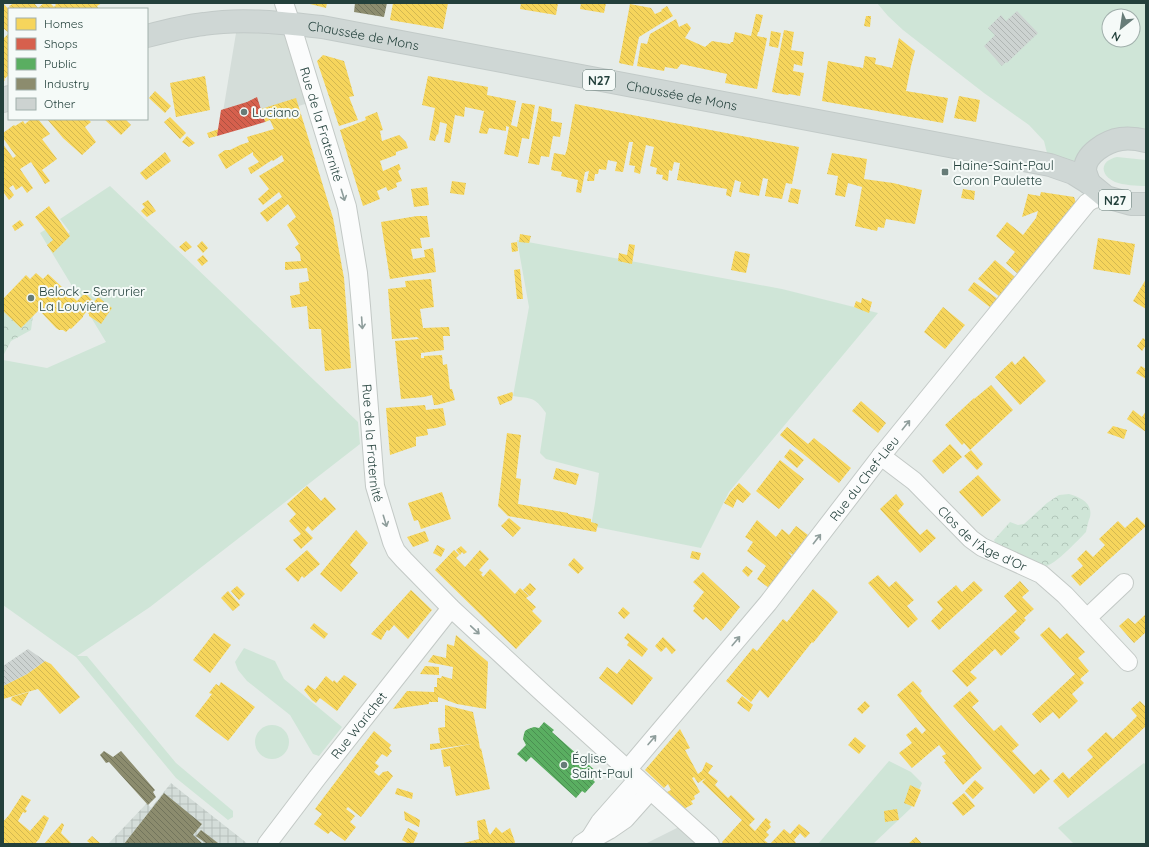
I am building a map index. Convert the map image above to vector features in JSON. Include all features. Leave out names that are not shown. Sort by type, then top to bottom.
[{"type":"main road","name":"Chaussée de Mons","points":[[148,36],[204,24],[238,21],[322,27],[1050,165]]},
{"type":"main road","name":"N27","points":[[1050,165],[1073,163],[1090,156],[1100,147],[1120,139],[1132,138],[1146,141]]},
{"type":"main road","name":"N27","points":[[1089,183],[1085,169],[1090,156]]},
{"type":"main road","name":"N27","points":[[1050,165],[1073,173],[1089,183],[1106,197],[1131,204],[1146,204]]},
{"type":"street","name":"Rue de la Fraternité","points":[[284,3],[347,207],[358,273],[375,486],[392,542],[396,550],[408,565],[452,608],[545,695],[710,844]]},
{"type":"street","name":"Rue du Chef-Lieu","points":[[585,841],[600,835],[625,819],[638,780],[768,603],[881,456],[1088,203],[1093,199],[1106,197]]},
{"type":"street","name":"Clos de l'Âge d'Or","points":[[881,456],[914,481],[971,539],[982,547],[1041,574],[1055,585],[1128,662]]},
{"type":"street","points":[[1087,618],[1124,583]]},
{"type":"street","name":"Rue Warichet","points":[[267,844],[317,778],[452,608]]},
{"type":"shaded area","points":[[238,21],[291,24],[315,101],[220,130]]},
{"type":"shaded area","points":[[171,783],[248,844],[108,844],[147,803],[151,808]]},
{"type":"shaded area","points":[[687,823],[710,844],[645,844]]},
{"type":"green space","points":[[877,3],[1146,3],[1146,141],[1090,156],[1073,163],[1050,165],[1044,141],[1029,125],[984,93],[903,30]]},
{"type":"green space","points":[[1117,157],[1146,160],[1146,186],[1118,183],[1106,176],[1104,172],[1105,165],[1111,159]]},
{"type":"green space","points":[[110,186],[358,422],[360,444],[150,607],[77,656],[87,656],[176,763],[233,811],[233,817],[228,820],[176,778],[76,657],[3,605],[3,360],[47,368],[106,342],[40,233],[48,228],[58,241],[70,232],[60,219]]},
{"type":"green space","points":[[517,240],[782,289],[878,313],[729,492],[701,548],[591,526],[599,473],[546,459],[540,453],[546,413],[532,399],[513,396],[529,307]]},
{"type":"green space","points":[[3,309],[22,327],[33,315],[31,330],[11,341],[3,356]]},
{"type":"green space","points":[[1069,494],[1085,501],[1090,508],[1090,517],[1086,532],[1050,565],[1041,566],[1035,564],[996,545],[994,540],[1010,522],[1018,525],[1024,524],[1047,503],[1059,495]]},
{"type":"green space","points":[[244,648],[275,661],[284,679],[342,727],[319,756],[313,754],[290,715],[247,681],[238,670],[235,662]]},
{"type":"green space","points":[[272,725],[284,730],[289,742],[284,754],[272,759],[260,754],[255,742],[260,730]]},
{"type":"green space","points":[[889,761],[911,772],[922,783],[911,808],[873,844],[818,844]]},
{"type":"green space","points":[[1144,763],[1146,765],[1146,844],[1074,844],[1058,828]]},
{"type":"building: Homes","points":[[3,3],[8,9],[8,32],[3,28]]},
{"type":"building: Homes","points":[[14,3],[34,3],[38,8],[10,8],[9,6]]},
{"type":"building: Homes","points":[[44,3],[50,3],[54,7],[56,5],[54,3],[102,3],[97,6],[98,8],[38,8]]},
{"type":"building: Homes","points":[[306,3],[327,3],[326,8]]},
{"type":"building: Homes","points":[[393,3],[448,3],[443,29],[390,20]]},
{"type":"building: Homes","points":[[521,3],[558,3],[556,15],[520,9]]},
{"type":"building: Homes","points":[[581,3],[606,3],[604,13],[580,9]]},
{"type":"building: Homes","points":[[630,4],[651,8],[655,14],[662,11],[661,10],[667,6],[673,16],[639,37],[633,66],[619,63]]},
{"type":"building: Homes","points":[[756,14],[763,15],[757,36],[767,38],[757,89],[725,83],[727,74],[681,64],[677,69],[665,67],[664,71],[637,66],[641,43],[647,44],[650,34],[676,19],[679,27],[687,23],[691,28],[685,38],[705,47],[712,41],[730,44],[733,42],[735,32],[751,36]]},
{"type":"building: Homes","points":[[866,16],[871,16],[870,27],[864,26]]},
{"type":"building: Homes","points":[[784,30],[794,32],[791,50],[804,52],[802,66],[794,64],[793,71],[804,73],[800,96],[772,92]]},
{"type":"building: Homes","points":[[771,31],[781,33],[778,48],[769,46]]},
{"type":"building: Homes","points":[[8,34],[8,76],[3,82],[3,39]]},
{"type":"building: Homes","points":[[899,38],[915,51],[906,91],[948,98],[943,123],[822,101],[828,61],[863,68],[865,56],[876,58],[875,64],[892,68]]},
{"type":"building: Homes","points":[[323,55],[344,61],[354,96],[349,97],[358,120],[339,126],[317,61]]},
{"type":"building: Homes","points":[[205,76],[210,110],[176,117],[170,83]]},
{"type":"building: Homes","points":[[428,76],[488,87],[487,95],[516,101],[511,125],[517,127],[522,103],[535,105],[529,139],[522,138],[518,157],[504,154],[509,127],[506,126],[506,131],[489,128],[487,134],[479,133],[484,111],[465,107],[464,117],[455,115],[450,143],[444,142],[447,124],[440,122],[438,135],[437,134],[435,141],[429,140],[435,108],[422,105]]},
{"type":"building: Homes","points":[[155,91],[171,106],[165,113],[149,98]]},
{"type":"building: Homes","points":[[959,96],[980,100],[976,122],[954,118]]},
{"type":"building: Homes","points":[[296,98],[333,218],[344,278],[351,368],[325,371],[321,329],[309,329],[307,306],[292,308],[290,296],[300,294],[299,283],[309,281],[307,268],[285,270],[285,262],[301,261],[300,254],[295,247],[299,244],[287,225],[296,217],[288,204],[267,222],[260,213],[282,197],[279,192],[263,205],[258,199],[269,189],[259,176],[284,161],[282,155],[251,174],[248,168],[259,162],[253,155],[253,152],[226,169],[218,155],[225,150],[230,150],[249,142],[247,137],[274,129],[270,120],[265,122],[261,109]]},
{"type":"building: Homes","points":[[575,104],[799,147],[792,184],[786,183],[782,199],[765,196],[768,179],[763,178],[759,196],[739,192],[741,182],[735,180],[731,197],[726,195],[727,189],[677,180],[680,163],[674,162],[672,171],[669,170],[668,181],[662,179],[663,175],[656,174],[657,168],[650,166],[654,147],[646,145],[640,174],[634,172],[635,166],[629,165],[633,142],[629,142],[623,172],[615,171],[617,162],[608,160],[606,170],[599,169],[598,174],[595,174],[594,181],[587,181],[589,171],[585,172],[581,193],[576,192],[578,180],[561,176],[562,172],[551,170],[554,153],[565,155]]},
{"type":"building: Homes","points":[[539,106],[552,109],[551,121],[562,123],[560,137],[553,136],[549,157],[541,156],[539,165],[528,163]]},
{"type":"building: Homes","points":[[377,112],[383,130],[380,131],[382,141],[399,135],[406,142],[408,148],[396,152],[396,155],[380,161],[383,171],[399,164],[401,169],[398,171],[402,181],[396,183],[397,187],[388,191],[386,187],[377,191],[380,199],[363,206],[340,130],[366,120],[365,117]]},
{"type":"building: Homes","points":[[170,117],[186,133],[180,139],[164,122]]},
{"type":"building: Homes","points":[[30,120],[39,120],[50,134],[42,139],[57,159],[42,170],[50,181],[45,184],[31,162],[20,169],[33,188],[27,193],[22,186],[16,190],[13,185],[9,188],[14,195],[9,200],[4,193],[3,194],[3,144],[13,158],[16,156],[3,138],[3,133],[14,125],[15,126],[23,121],[25,124]]},
{"type":"building: Homes","points":[[48,120],[89,120],[91,122],[85,127],[96,142],[82,155],[63,138]]},
{"type":"building: Homes","points":[[105,120],[126,120],[131,125],[121,135]]},
{"type":"building: Homes","points":[[219,129],[217,136],[209,138],[207,133]]},
{"type":"building: Homes","points":[[187,136],[195,143],[189,147],[182,142]]},
{"type":"building: Homes","points":[[165,152],[171,161],[146,180],[140,173]]},
{"type":"building: Homes","points":[[832,153],[867,159],[864,179],[893,183],[922,190],[915,224],[886,219],[884,228],[878,227],[877,231],[855,226],[862,187],[848,183],[845,197],[835,195],[838,176],[827,174]]},
{"type":"building: Homes","points":[[452,181],[466,183],[464,195],[450,193]]},
{"type":"building: Homes","points":[[427,187],[429,205],[414,207],[411,189]]},
{"type":"building: Homes","points":[[791,188],[801,190],[798,204],[788,202]]},
{"type":"building: Homes","points":[[963,189],[975,191],[974,200],[961,198]]},
{"type":"building: Homes","points":[[1041,192],[1074,197],[1076,203],[1018,274],[1006,263],[1015,252],[996,236],[1007,222],[1023,235],[1036,218],[1038,211],[1022,217],[1028,194],[1040,196]]},
{"type":"building: Homes","points":[[148,200],[156,211],[147,217],[141,211],[145,207],[142,204]]},
{"type":"building: Homes","points":[[49,206],[70,236],[53,253],[47,245],[53,240],[35,217]]},
{"type":"building: Homes","points":[[417,216],[427,216],[430,237],[420,238],[422,248],[411,249],[413,259],[425,257],[424,250],[433,248],[436,272],[390,279],[381,222]]},
{"type":"building: Homes","points":[[20,220],[24,225],[15,231],[12,226]]},
{"type":"building: Homes","points":[[520,234],[531,236],[529,243],[519,242]]},
{"type":"building: Homes","points":[[1098,238],[1135,244],[1130,275],[1093,269]]},
{"type":"building: Homes","points":[[186,241],[192,247],[185,252],[179,247]]},
{"type":"building: Homes","points":[[202,241],[208,248],[203,253],[197,246]]},
{"type":"building: Homes","points":[[517,242],[518,251],[512,252],[511,243]]},
{"type":"building: Homes","points":[[629,244],[635,245],[632,264],[618,261],[619,253],[627,255]]},
{"type":"building: Homes","points":[[735,251],[750,254],[746,273],[731,270]]},
{"type":"building: Homes","points":[[203,255],[208,261],[202,266],[197,260]]},
{"type":"building: Homes","points":[[995,260],[1015,277],[1000,297],[978,279]]},
{"type":"building: Homes","points":[[520,269],[523,299],[517,299],[514,270]]},
{"type":"building: Homes","points":[[36,273],[43,279],[48,274],[77,301],[85,293],[94,302],[98,297],[112,308],[101,324],[89,316],[86,312],[71,329],[70,328],[66,332],[56,328],[39,310],[21,328],[3,311],[3,299],[26,275],[30,279]]},
{"type":"building: Homes","points":[[431,279],[434,307],[420,309],[423,328],[449,327],[450,336],[443,336],[444,350],[421,353],[421,358],[424,358],[424,356],[442,355],[443,365],[447,364],[450,389],[452,389],[455,400],[437,405],[434,405],[432,395],[401,399],[395,341],[419,339],[417,337],[392,339],[388,289],[406,287],[405,281]]},
{"type":"building: Homes","points":[[1146,279],[1146,309],[1133,301]]},
{"type":"building: Homes","points":[[974,282],[998,299],[991,308],[968,290]]},
{"type":"building: Homes","points":[[862,298],[872,302],[869,313],[854,307],[856,301],[861,303]]},
{"type":"building: Homes","points":[[943,307],[965,325],[945,349],[924,332]]},
{"type":"building: Homes","points":[[1143,338],[1146,340],[1146,345],[1142,351],[1137,346]]},
{"type":"building: Homes","points":[[1024,356],[1046,381],[1020,405],[995,377],[1012,361],[1015,365]]},
{"type":"building: Homes","points":[[1141,366],[1146,369],[1146,379],[1136,373]]},
{"type":"building: Homes","points":[[991,385],[1013,410],[970,450],[964,443],[962,445],[945,425],[974,398]]},
{"type":"building: Homes","points":[[512,392],[512,400],[500,405],[497,397]]},
{"type":"building: Homes","points":[[861,401],[886,423],[878,433],[852,411]]},
{"type":"building: Homes","points":[[425,405],[426,410],[443,408],[446,425],[427,429],[428,435],[416,437],[416,446],[390,455],[386,408]]},
{"type":"building: Homes","points":[[1133,410],[1142,417],[1146,411],[1146,432],[1127,419]]},
{"type":"building: Homes","points":[[1113,426],[1127,430],[1124,439],[1107,433]]},
{"type":"building: Homes","points":[[787,427],[808,444],[814,438],[851,468],[839,483],[780,435]]},
{"type":"building: Homes","points":[[507,433],[521,435],[516,478],[521,479],[518,504],[568,513],[591,519],[591,522],[598,524],[596,532],[508,516],[498,506]]},
{"type":"building: Homes","points":[[950,444],[962,457],[943,474],[932,461]]},
{"type":"building: Homes","points":[[790,449],[804,460],[797,468],[784,457]]},
{"type":"building: Homes","points":[[971,450],[983,464],[977,470],[964,456]]},
{"type":"building: Homes","points":[[780,460],[804,479],[779,509],[756,491]]},
{"type":"building: Homes","points":[[556,468],[579,474],[576,485],[553,479]]},
{"type":"building: Homes","points":[[978,475],[1001,500],[982,517],[959,492]]},
{"type":"building: Homes","points":[[739,483],[751,494],[743,503],[737,499],[733,508],[724,503]]},
{"type":"building: Homes","points":[[307,486],[321,501],[325,497],[336,509],[312,531],[308,526],[305,530],[313,538],[301,549],[293,540],[301,534],[289,521],[296,514],[287,504]]},
{"type":"building: Homes","points":[[442,492],[451,519],[421,529],[418,520],[414,521],[408,503]]},
{"type":"building: Homes","points":[[896,494],[904,504],[898,511],[920,535],[927,529],[936,538],[920,553],[880,509]]},
{"type":"building: Homes","points":[[1137,517],[1146,526],[1080,586],[1071,576],[1083,566],[1077,559],[1086,550],[1093,557],[1105,545],[1099,539],[1118,521],[1125,528]]},
{"type":"building: Homes","points":[[509,518],[521,528],[513,537],[501,526]]},
{"type":"building: Homes","points":[[757,520],[776,537],[782,529],[789,535],[796,526],[808,535],[793,555],[788,552],[792,556],[769,588],[757,579],[766,566],[747,551],[753,542],[745,537]]},
{"type":"building: Homes","points":[[356,530],[368,543],[350,565],[358,573],[341,592],[320,574]]},
{"type":"building: Homes","points":[[425,531],[429,541],[413,547],[407,537]]},
{"type":"building: Homes","points":[[437,545],[445,549],[441,557],[433,553]]},
{"type":"building: Homes","points":[[461,546],[467,552],[464,554],[462,552],[460,555],[456,550]]},
{"type":"building: Homes","points":[[307,550],[320,564],[304,578],[302,576],[298,582],[285,569]]},
{"type":"building: Homes","points":[[454,550],[459,555],[456,558],[465,567],[480,550],[489,559],[479,570],[483,573],[481,574],[483,577],[490,569],[515,594],[520,588],[529,596],[526,598],[536,607],[532,611],[542,621],[516,649],[435,570]]},
{"type":"building: Homes","points":[[692,551],[701,553],[699,560],[690,558]]},
{"type":"building: Homes","points":[[574,558],[584,568],[578,574],[568,565]]},
{"type":"building: Homes","points":[[746,566],[753,571],[748,577],[742,571]]},
{"type":"building: Homes","points":[[703,572],[740,607],[721,631],[706,617],[703,620],[693,611],[695,608],[693,606],[704,592],[693,582]]},
{"type":"building: Homes","points":[[878,575],[889,587],[896,581],[914,600],[907,606],[918,619],[908,628],[868,583]]},
{"type":"building: Homes","points":[[974,581],[983,590],[939,630],[931,621],[943,609],[937,602],[956,585],[962,592]]},
{"type":"building: Homes","points":[[1020,581],[1029,591],[1022,597],[1034,609],[1024,618],[1026,620],[1014,632],[1020,638],[1001,656],[995,649],[970,672],[977,678],[967,687],[952,671],[1017,611],[1004,596]]},
{"type":"building: Homes","points":[[530,583],[536,589],[530,596],[523,590]]},
{"type":"building: Homes","points":[[237,586],[245,594],[239,600],[231,591]]},
{"type":"building: Homes","points":[[813,589],[838,612],[813,643],[812,642],[768,698],[760,690],[751,702],[726,681],[753,648],[757,651],[783,619],[787,622]]},
{"type":"building: Homes","points":[[411,590],[432,610],[408,639],[394,625],[389,631],[387,630],[381,640],[371,634]]},
{"type":"building: Homes","points":[[228,591],[240,605],[233,611],[221,598]]},
{"type":"building: Homes","points":[[623,607],[630,613],[624,619],[618,613]]},
{"type":"building: Homes","points":[[1146,614],[1146,632],[1134,643],[1119,626],[1128,618],[1135,624]]},
{"type":"building: Homes","points":[[314,623],[328,634],[324,639],[310,628]]},
{"type":"building: Homes","points":[[1049,627],[1060,639],[1067,633],[1085,652],[1078,658],[1089,671],[1080,679],[1084,683],[1072,694],[1078,701],[1059,719],[1053,712],[1040,723],[1032,714],[1075,674],[1040,635]]},
{"type":"building: Homes","points":[[214,633],[231,645],[210,673],[193,660]]},
{"type":"building: Homes","points":[[628,633],[648,649],[642,657],[627,645],[629,642],[624,638]]},
{"type":"building: Homes","points":[[456,635],[488,662],[486,709],[457,704],[438,697],[438,702],[429,702],[429,704],[393,709],[407,691],[434,692],[434,687],[437,687],[437,678],[441,678],[442,676],[452,679],[453,667],[428,662],[433,655],[446,658],[447,644],[454,646]]},
{"type":"building: Homes","points":[[663,637],[676,650],[672,654],[666,647],[661,652],[655,646]]},
{"type":"building: Homes","points":[[629,659],[653,678],[632,705],[599,678],[607,667],[617,674]]},
{"type":"building: Homes","points":[[45,661],[51,664],[80,697],[60,714],[38,689],[3,699],[3,686],[27,674]]},
{"type":"building: Homes","points":[[425,666],[439,667],[439,675],[420,674]]},
{"type":"building: Homes","points":[[344,675],[357,684],[337,711],[320,698],[316,703],[304,690],[308,685],[315,690],[326,676],[333,682],[334,680],[337,683]]},
{"type":"building: Homes","points":[[913,681],[922,691],[920,693],[935,712],[982,768],[963,785],[944,762],[946,761],[942,756],[946,754],[939,745],[912,768],[899,753],[912,743],[906,735],[916,727],[922,734],[926,730],[897,695]]},
{"type":"building: Homes","points":[[221,682],[255,707],[228,741],[195,716],[212,694],[209,693],[216,684],[219,686]]},
{"type":"building: Homes","points":[[970,691],[979,701],[972,707],[994,731],[1001,725],[1019,745],[1012,751],[1034,775],[1041,769],[1050,779],[1034,794],[953,706]]},
{"type":"building: Homes","points":[[29,692],[21,706],[11,700],[12,697]]},
{"type":"building: Homes","points":[[742,696],[753,705],[749,712],[737,703]]},
{"type":"building: Homes","points":[[865,701],[870,706],[862,714],[857,709]]},
{"type":"building: Homes","points":[[1140,701],[1146,707],[1146,726],[1068,798],[1053,781],[1063,772],[1069,779],[1093,757],[1087,750],[1106,732],[1113,739],[1125,728],[1137,716],[1131,709]]},
{"type":"building: Homes","points":[[445,705],[473,712],[490,789],[456,796],[450,766],[444,767],[441,750],[471,744],[430,750],[430,744],[440,743],[438,728],[445,727]]},
{"type":"building: Homes","points":[[680,729],[690,748],[685,750],[698,774],[702,771],[706,762],[713,766],[708,773],[718,781],[715,785],[728,798],[731,795],[755,819],[749,825],[755,831],[766,818],[771,822],[769,824],[771,827],[766,832],[769,835],[764,840],[769,844],[724,844],[722,842],[742,820],[702,782],[706,778],[698,783],[694,777],[692,778],[700,792],[694,796],[695,799],[691,801],[693,804],[682,810],[665,793],[671,790],[668,784],[664,788],[645,770]]},
{"type":"building: Homes","points":[[374,731],[391,745],[389,748],[392,751],[387,757],[382,754],[375,763],[379,766],[374,772],[379,776],[383,772],[388,771],[393,776],[361,817],[348,807],[346,809],[355,816],[350,822],[356,827],[345,841],[331,831],[328,834],[314,824],[322,814],[315,809]]},
{"type":"building: Homes","points":[[855,737],[866,746],[859,754],[848,745]]},
{"type":"building: Homes","points":[[975,780],[984,788],[973,799],[965,791]]},
{"type":"building: Homes","points":[[910,785],[921,790],[914,807],[904,803]]},
{"type":"building: Homes","points":[[397,788],[413,793],[412,799],[395,794]]},
{"type":"building: Homes","points":[[964,793],[975,806],[963,816],[952,803]]},
{"type":"building: Homes","points":[[22,795],[31,800],[25,809],[27,811],[25,813],[23,812],[18,821],[30,831],[44,815],[49,818],[35,844],[3,844],[3,822]]},
{"type":"building: Homes","points":[[897,809],[899,820],[885,822],[884,811]]},
{"type":"building: Homes","points":[[404,811],[420,820],[419,827],[405,820]]},
{"type":"building: Homes","points":[[485,819],[490,835],[496,827],[502,833],[510,828],[515,842],[514,844],[460,844],[479,839],[477,821]]},
{"type":"building: Homes","points":[[62,823],[64,825],[61,833],[72,844],[44,844]]},
{"type":"building: Homes","points":[[799,824],[810,833],[805,838],[800,833],[794,840],[796,843],[795,844],[770,844],[784,829],[790,834]]},
{"type":"building: Homes","points":[[408,828],[418,833],[413,844],[409,844],[402,840]]},
{"type":"building: Homes","points":[[92,836],[101,844],[91,844],[87,841]]},
{"type":"building: Homes","points":[[916,837],[922,844],[908,844]]},
{"type":"building: Shops","points":[[257,97],[265,122],[217,136],[221,110],[247,102]]},
{"type":"building: Public","name":"Église Saint-Paul","points":[[544,722],[554,730],[552,732],[598,773],[593,780],[595,782],[585,793],[582,791],[576,798],[531,757],[526,762],[517,754],[526,745],[523,739],[525,731],[534,727],[539,728]]},
{"type":"building: Industry","points":[[355,3],[387,3],[384,17],[354,12]]},
{"type":"building: Industry","points":[[104,751],[113,757],[121,751],[155,790],[153,792],[156,797],[148,805],[109,762],[106,763],[100,755]]},
{"type":"building: Industry","points":[[164,793],[202,824],[193,835],[203,844],[124,844]]},
{"type":"building: Industry","points":[[201,830],[218,843],[207,844],[196,836]]},
{"type":"building: Other","points":[[1017,11],[1038,33],[1002,66],[984,46],[995,35],[988,28],[1001,15],[1006,21]]},
{"type":"building: Other","points":[[28,649],[45,661],[27,674],[3,686],[3,666]]},
{"type":"place","name":"Luciano","points":[[244,112]]},
{"type":"place","name":"Haine-Saint-Paul Coron Paulette","points":[[945,172]]},
{"type":"place","name":"Belock – Serrurier La Louvière","points":[[31,298]]},
{"type":"place","name":"Église Saint-Paul","points":[[564,765]]}]
